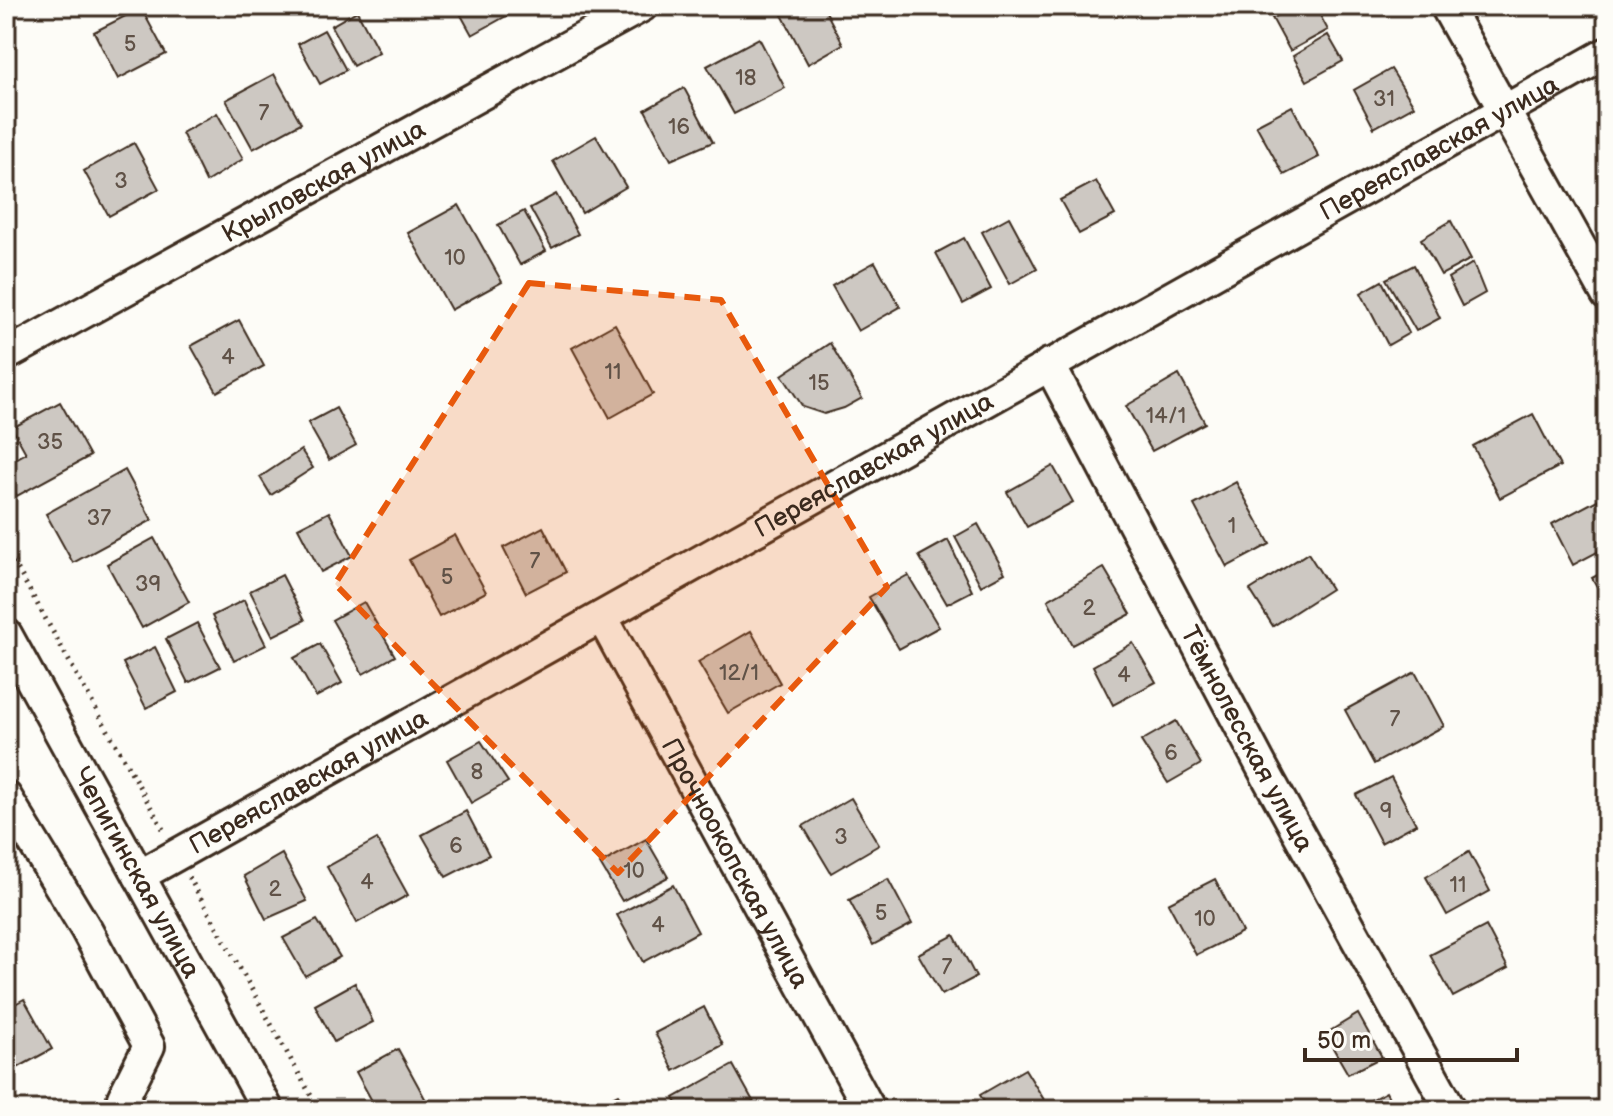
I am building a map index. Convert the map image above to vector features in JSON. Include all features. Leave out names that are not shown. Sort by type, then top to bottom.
[{"type":"street","name":"Крыловская улица","points":[[6,355],[642,6]]},
{"type":"street","points":[[1446,6],[1607,295]]},
{"type":"street","name":"Переяславская улица","points":[[139,876],[1607,53]]},
{"type":"street","name":"Тёмнолесская улица","points":[[1049,364],[1263,769],[1451,1110]]},
{"type":"street","name":"Прочноокопская улица","points":[[602,617],[870,1110]]},
{"type":"street","name":"Чепигинская улица","points":[[6,634],[268,1110]]},
{"type":"street","points":[[6,797],[86,929],[149,1046],[118,1106]]},
{"type":"highlighted area","points":[[529,283],[721,300],[887,587],[618,873],[335,584]]},
{"type":"building","points":[[456,6],[524,6],[472,35]]},
{"type":"building","points":[[794,6],[823,6],[843,44],[808,64],[781,13]]},
{"type":"building","points":[[1295,6],[1315,6],[1328,30],[1290,51],[1272,18]]},
{"type":"building","points":[[141,8],[166,54],[118,79],[94,32]]},
{"type":"building","points":[[357,11],[379,52],[353,66],[331,26]]},
{"type":"building","points":[[324,30],[346,70],[320,84],[298,44]]},
{"type":"building","points":[[1328,35],[1343,61],[1307,81],[1293,56]]},
{"type":"building","points":[[759,38],[785,88],[734,114],[707,66]]},
{"type":"building","points":[[1391,69],[1414,106],[1374,128],[1354,90]]},
{"type":"building","points":[[274,74],[301,123],[253,149],[226,100]]},
{"type":"building","points":[[684,88],[713,142],[671,160],[645,110]]},
{"type":"building","points":[[1292,106],[1319,157],[1284,175],[1256,125]]},
{"type":"building","points":[[217,113],[243,159],[206,182],[182,133]]},
{"type":"building","points":[[596,136],[626,187],[582,213],[553,161]]},
{"type":"building","points":[[134,143],[159,189],[109,216],[84,171]]},
{"type":"building","points":[[1096,181],[1115,215],[1079,234],[1060,200]]},
{"type":"building","points":[[556,194],[578,234],[552,248],[530,208]]},
{"type":"building","points":[[459,205],[502,282],[451,310],[408,233]]},
{"type":"building","points":[[524,211],[546,251],[520,265],[498,225]]},
{"type":"building","points":[[1009,217],[1037,269],[1010,284],[982,232]]},
{"type":"building","points":[[1451,221],[1471,259],[1441,275],[1421,239]]},
{"type":"building","points":[[964,238],[991,289],[963,304],[936,253]]},
{"type":"building","points":[[875,262],[900,307],[858,331],[832,286]]},
{"type":"building","points":[[1473,263],[1485,293],[1462,306],[1448,278]]},
{"type":"building","points":[[1414,265],[1440,318],[1416,331],[1386,279]]},
{"type":"building","points":[[1382,281],[1409,333],[1388,345],[1361,293]]},
{"type":"building","points":[[239,320],[264,366],[217,392],[191,346]]},
{"type":"building","points":[[615,324],[653,394],[610,418],[572,348]]},
{"type":"building","points":[[830,343],[862,398],[824,414],[803,407],[782,375]]},
{"type":"building","points":[[1179,375],[1205,423],[1152,451],[1126,406]]},
{"type":"building","points":[[60,402],[90,456],[17,496],[6,476],[6,464],[26,453],[12,428]]},
{"type":"building","points":[[336,408],[356,445],[329,460],[308,423]]},
{"type":"building","points":[[1533,414],[1560,466],[1500,498],[1473,446]]},
{"type":"building","points":[[301,450],[313,468],[271,495],[260,477]]},
{"type":"building","points":[[1053,466],[1073,502],[1027,527],[1007,492]]},
{"type":"building","points":[[125,470],[152,520],[73,563],[46,514]]},
{"type":"building","points":[[1236,482],[1270,544],[1227,567],[1194,505]]},
{"type":"building","points":[[1605,496],[1607,547],[1573,565],[1552,524]]},
{"type":"building","points":[[329,512],[352,556],[321,572],[298,528]]},
{"type":"building","points":[[978,524],[1005,573],[981,586],[955,537]]},
{"type":"building","points":[[543,527],[566,572],[526,593],[503,548]]},
{"type":"building","points":[[455,535],[486,592],[439,617],[409,560]]},
{"type":"building","points":[[154,538],[189,602],[142,628],[107,564]]},
{"type":"building","points":[[948,540],[972,591],[947,604],[919,556]]},
{"type":"building","points":[[1308,553],[1331,589],[1273,626],[1250,590]]},
{"type":"building","points":[[1104,568],[1131,614],[1072,645],[1048,600]]},
{"type":"building","points":[[1607,570],[1607,604],[1592,578]]},
{"type":"building","points":[[282,575],[305,620],[273,636],[250,591]]},
{"type":"building","points":[[908,575],[939,627],[899,649],[869,597]]},
{"type":"building","points":[[244,600],[266,645],[234,661],[212,616]]},
{"type":"building","points":[[364,602],[395,656],[363,674],[332,620]]},
{"type":"building","points":[[197,623],[220,667],[188,683],[166,639]]},
{"type":"building","points":[[751,631],[780,683],[728,713],[698,662]]},
{"type":"building","points":[[1133,643],[1156,682],[1113,705],[1093,666]]},
{"type":"building","points":[[320,644],[342,683],[316,697],[294,658]]},
{"type":"building","points":[[155,647],[177,692],[146,708],[123,663]]},
{"type":"building","points":[[1415,672],[1444,726],[1374,764],[1345,710]]},
{"type":"building","points":[[1176,721],[1201,764],[1168,783],[1141,741]]},
{"type":"building","points":[[481,741],[508,782],[471,803],[447,760]]},
{"type":"building","points":[[1391,777],[1416,824],[1381,843],[1356,795]]},
{"type":"building","points":[[851,798],[879,845],[831,873],[803,826]]},
{"type":"building","points":[[466,811],[489,855],[446,877],[422,835]]},
{"type":"building","points":[[377,839],[408,895],[357,923],[327,867]]},
{"type":"building","points":[[646,839],[668,877],[622,901],[600,864]]},
{"type":"building","points":[[1469,852],[1490,891],[1447,915],[1426,877]]},
{"type":"building","points":[[282,854],[307,901],[266,919],[244,876]]},
{"type":"building","points":[[888,879],[912,924],[873,945],[849,900]]},
{"type":"building","points":[[1215,879],[1242,932],[1196,955],[1168,903]]},
{"type":"building","points":[[673,885],[698,932],[643,962],[617,915]]},
{"type":"building","points":[[317,920],[340,957],[305,976],[283,938]]},
{"type":"building","points":[[1486,926],[1508,968],[1453,997],[1430,955]]},
{"type":"building","points":[[954,935],[976,977],[942,995],[918,954]]},
{"type":"building","points":[[355,983],[373,1022],[334,1042],[315,1005]]},
{"type":"building","points":[[24,999],[52,1049],[8,1073],[6,1009]]},
{"type":"building","points":[[704,1007],[723,1045],[674,1071],[655,1033]]},
{"type":"building","points":[[1358,1014],[1382,1057],[1348,1074],[1325,1034]]},
{"type":"building","points":[[398,1049],[427,1102],[412,1110],[377,1110],[356,1072]]},
{"type":"building","points":[[733,1065],[758,1110],[681,1110],[674,1098]]},
{"type":"building","points":[[1025,1069],[1046,1103],[1035,1110],[989,1110],[980,1095]]},
{"type":"building","points":[[1386,1092],[1395,1110],[1352,1110]]},
{"type":"building","points":[[618,1094],[627,1110],[587,1110]]}]
